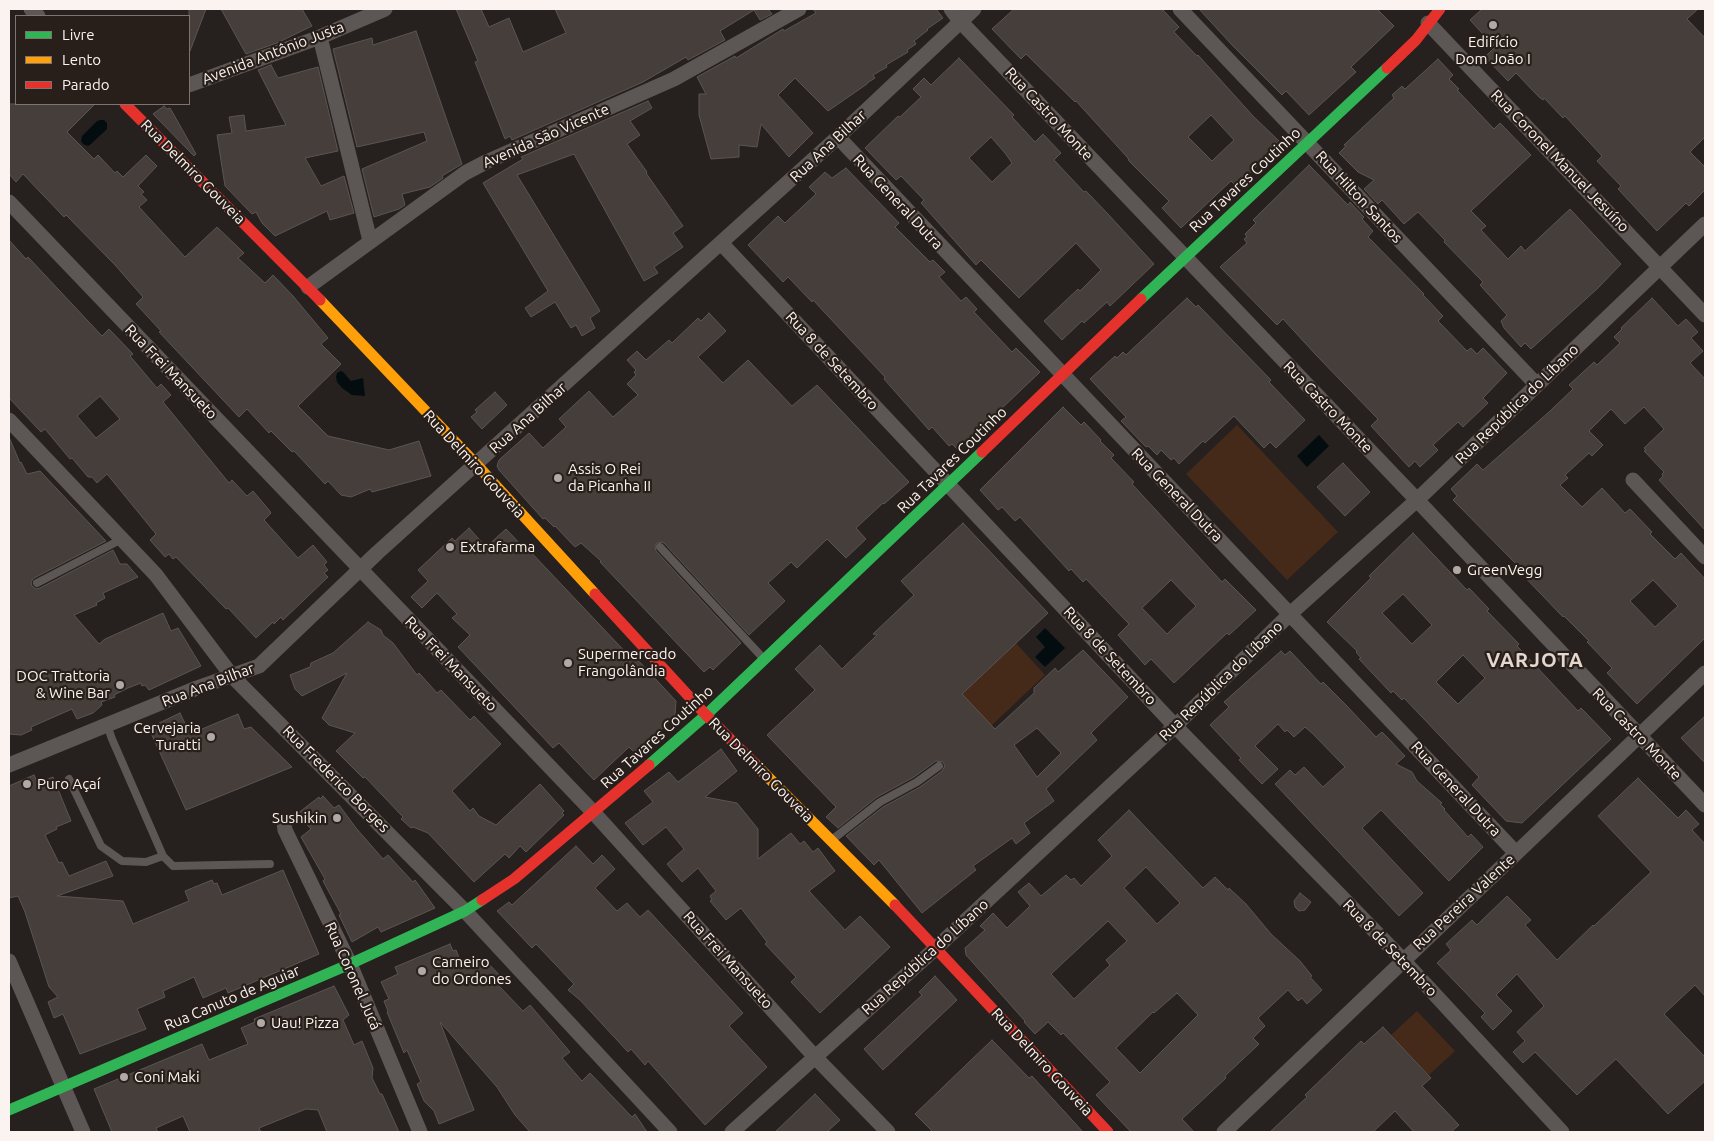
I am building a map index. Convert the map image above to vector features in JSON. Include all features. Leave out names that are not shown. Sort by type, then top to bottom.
[{"type":"street","name":"Avenida Antônio Justa","points":[[190,85],[320,37],[385,9]]},
{"type":"street","name":"Avenida São Vicente","points":[[308,287],[465,173],[674,79],[799,9]]},
{"type":"street","name":"Rua Castro Monte","points":[[951,9],[960,21],[1705,805]]},
{"type":"street","name":"Rua Ana Bilhar","points":[[9,766],[107,725],[259,666],[360,569],[722,244],[974,9]]},
{"type":"street","name":"Rua Hilton Santos","points":[[1180,9],[1537,385]]},
{"type":"street","name":"Rua Tavares Coutinho","points":[[465,911],[514,879],[594,813],[706,715],[1185,257],[1416,40],[1425,20],[1440,9]]},
{"type":"street","name":"Rua Coronel Manuel Jesuíno","points":[[1425,20],[1705,315]]},
{"type":"street","points":[[320,37],[370,241]]},
{"type":"street","name":"Rua Delmiro Gouveia","points":[[131,105],[308,287],[476,464],[706,715],[832,840],[1108,1132]]},
{"type":"street","name":"Rua General Dutra","points":[[838,137],[1516,853]]},
{"type":"street","name":"Rua Frei Mansueto","points":[[9,202],[594,813],[815,1057],[888,1132]]},
{"type":"street","name":"Rua República do Líbano","points":[[732,1132],[936,948],[1175,726],[1290,614],[1417,500],[1705,224]]},
{"type":"street","name":"Rua 8 de Setembro","points":[[722,244],[1175,726],[1403,960],[1562,1132]]},
{"type":"street","name":"Rua Frederico Borges","points":[[10,423],[156,576],[232,676],[465,911],[670,1132]]},
{"type":"street","points":[[1633,480],[1705,557]]},
{"type":"street","name":"Rua Pereira Valente","points":[[1224,1132],[1705,673]]},
{"type":"street","name":"Rua Coronel Jucá","points":[[284,822],[285,830],[350,964],[420,1132]]},
{"type":"street","name":"Rua Canuto de Aguiar","points":[[9,1110],[350,964],[465,911]]},
{"type":"street","points":[[9,961],[83,1132]]},
{"type":"lane","points":[[37,583],[122,540]]},
{"type":"lane","points":[[660,547],[764,659]]},
{"type":"lane","points":[[107,725],[163,856],[173,866],[270,864]]},
{"type":"lane","points":[[832,840],[880,802],[916,782],[939,766]]},
{"type":"lane","points":[[69,779],[101,846],[122,861],[146,862],[163,856]]},
{"type":"shaded area","points":[[100,120],[104,120],[107,123],[107,129],[88,146],[83,144],[81,141],[82,136]]},
{"type":"shaded area","points":[[341,371],[351,381],[363,378],[365,396],[352,395],[342,388],[337,382],[336,377],[337,373]]},
{"type":"shaded area","points":[[1237,425],[1338,532],[1287,580],[1186,474]]},
{"type":"shaded area","points":[[1319,435],[1329,446],[1307,467],[1297,456]]},
{"type":"shaded area","points":[[1045,628],[1065,648],[1045,667],[1035,657],[1045,647],[1036,637]]},
{"type":"shaded area","points":[[1016,643],[1045,675],[991,726],[962,694]]},
{"type":"shaded area","points":[[1417,1011],[1455,1051],[1429,1075],[1391,1035]]},
{"type":"building","points":[[189,9],[206,9],[190,51],[190,15]]},
{"type":"building","points":[[221,9],[302,9],[312,26],[277,43],[246,54]]},
{"type":"building","points":[[456,9],[481,9],[489,27],[509,18],[523,52],[566,33],[555,9],[768,9],[772,14],[760,20],[754,10],[720,31],[725,40],[688,60],[686,57],[643,82],[512,140],[510,136],[505,139],[475,62],[478,61]]},
{"type":"building","points":[[813,9],[936,9],[943,18],[914,41],[916,44],[907,50],[908,52],[886,65],[887,67],[873,75],[875,78],[828,111],[795,78],[778,95],[813,133],[789,157],[761,124],[757,147],[739,145],[739,157],[711,159],[699,115],[699,94],[706,94],[697,77],[735,56],[736,58],[783,29],[784,31],[816,13]]},
{"type":"building","points":[[1014,9],[1162,9],[1179,27],[1174,32],[1281,143],[1236,186],[1231,181],[1181,228],[1162,208],[1169,201],[1129,161],[1076,101],[1026,54],[1021,59],[992,29]],"holes":[[[1211,115],[1234,140],[1212,161],[1188,137]]]},
{"type":"building","points":[[1199,9],[1377,9],[1394,26],[1351,67],[1356,72],[1309,115],[1286,91],[1282,95]]},
{"type":"building","points":[[1482,9],[1698,9],[1687,19],[1705,38],[1705,137],[1690,152],[1705,167],[1705,190],[1689,206],[1686,203],[1657,231],[1618,189],[1621,186],[1597,161],[1602,156],[1565,116],[1563,118],[1544,98],[1543,100],[1539,97],[1516,73],[1508,81],[1485,57],[1495,47],[1470,20]]},
{"type":"building","points":[[416,31],[462,164],[442,176],[443,178],[430,187],[402,194],[405,205],[399,209],[374,217],[362,169],[427,141],[424,132],[357,147],[333,49],[372,38],[373,45]]},
{"type":"building","points":[[959,58],[1014,115],[1012,117],[1035,142],[1043,134],[1061,153],[1054,160],[1084,192],[1086,191],[1154,264],[1110,306],[1107,302],[1084,323],[1082,321],[1062,340],[1044,321],[1078,289],[1080,291],[1101,270],[1076,243],[1019,298],[981,260],[976,265],[921,203],[924,200],[901,176],[896,180],[865,148],[921,97],[913,89],[924,78],[931,85]],"holes":[[[991,137],[1012,163],[992,182],[969,158]]]},
{"type":"building","points":[[1438,59],[1453,75],[1449,79],[1459,89],[1457,90],[1494,129],[1500,123],[1531,155],[1471,211],[1486,226],[1481,230],[1508,259],[1521,246],[1525,251],[1570,209],[1621,264],[1598,288],[1531,349],[1525,343],[1521,347],[1504,328],[1501,321],[1507,315],[1480,285],[1483,282],[1418,212],[1404,224],[1382,200],[1378,204],[1364,189],[1374,180],[1358,172],[1339,153],[1346,146],[1344,145],[1394,98],[1392,95],[1402,86],[1405,89]]},
{"type":"building","points":[[271,65],[278,78],[318,67],[338,151],[305,158],[321,186],[344,176],[354,213],[330,220],[327,211],[275,236],[262,223],[256,212],[252,214],[225,186],[217,135],[232,133],[229,117],[244,115],[246,131],[286,125],[258,70]]},
{"type":"building","points":[[648,101],[652,108],[630,121],[640,135],[627,144],[683,226],[673,233],[683,247],[654,267],[658,273],[644,281],[574,154],[517,175],[600,311],[590,318],[595,328],[582,336],[576,325],[571,328],[555,302],[531,317],[525,308],[548,291],[483,183],[523,159],[521,157]]},
{"type":"building","points":[[9,104],[94,105],[67,132],[94,159],[98,155],[115,173],[117,171],[123,177],[146,155],[157,166],[138,186],[144,192],[141,194],[147,200],[139,207],[185,257],[217,227],[244,253],[238,258],[265,283],[273,275],[328,338],[321,344],[341,364],[298,406],[328,436],[389,450],[419,441],[431,476],[372,492],[370,489],[351,497],[341,495],[328,481],[325,484],[294,451],[292,452],[271,431],[269,433],[247,409],[239,417],[159,332],[161,331],[136,304],[143,297],[115,265],[66,215],[64,217],[23,174],[16,182],[9,174]]},
{"type":"building","points":[[164,106],[167,109],[170,108],[196,154],[194,156],[153,114]]},
{"type":"building","points":[[1309,165],[1348,205],[1350,202],[1364,217],[1362,219],[1373,231],[1368,237],[1443,316],[1438,321],[1467,351],[1471,348],[1477,354],[1483,348],[1507,373],[1483,398],[1488,403],[1463,427],[1458,422],[1433,445],[1438,450],[1420,467],[1415,461],[1409,467],[1371,426],[1378,419],[1283,319],[1277,325],[1220,267],[1247,243],[1244,239],[1247,237],[1245,234],[1256,223],[1253,220]]},
{"type":"building","points":[[846,168],[899,223],[895,227],[930,262],[933,260],[945,272],[939,277],[961,301],[966,297],[977,309],[974,312],[1012,352],[1016,348],[1040,372],[958,450],[952,444],[949,446],[932,427],[929,430],[884,379],[885,377],[813,300],[812,302],[788,277],[783,282],[748,245],[778,216],[785,223],[816,194],[809,187],[825,172],[832,178]]},
{"type":"building","points":[[9,240],[26,259],[28,257],[102,336],[109,329],[133,354],[130,356],[157,388],[161,384],[171,395],[163,402],[229,483],[232,480],[247,496],[253,491],[271,513],[264,520],[298,558],[313,545],[327,562],[324,565],[328,570],[324,573],[328,577],[283,620],[281,617],[274,624],[273,622],[256,638],[176,557],[173,559],[169,554],[165,557],[150,540],[156,534],[107,474],[97,483],[92,477],[88,477],[45,429],[41,432],[9,398]],"holes":[[[100,396],[120,419],[96,438],[77,416]]]},
{"type":"building","points":[[1187,298],[1196,307],[1198,305],[1271,380],[1269,382],[1305,420],[1276,448],[1270,442],[1264,448],[1234,416],[1205,443],[1203,441],[1179,464],[1174,458],[1171,460],[1161,450],[1157,455],[1148,446],[1146,447],[1121,421],[1126,417],[1090,379],[1115,356],[1117,358],[1123,352],[1126,355]]},
{"type":"building","points":[[1652,298],[1678,326],[1686,319],[1698,332],[1691,338],[1703,351],[1690,363],[1705,379],[1705,530],[1659,480],[1664,472],[1644,451],[1646,450],[1644,448],[1664,429],[1644,407],[1625,424],[1611,409],[1589,431],[1603,445],[1592,456],[1589,453],[1565,475],[1568,478],[1560,485],[1582,507],[1602,488],[1625,513],[1630,509],[1652,532],[1650,534],[1675,559],[1681,553],[1705,579],[1705,638],[1637,704],[1607,673],[1612,668],[1587,642],[1589,641],[1563,617],[1518,570],[1520,568],[1453,500],[1457,496],[1451,489],[1477,464],[1483,470],[1549,412],[1573,389],[1569,385],[1594,362],[1597,365],[1620,343],[1614,337]],"holes":[[[1653,580],[1678,606],[1655,627],[1630,601]]]},
{"type":"building","points":[[709,313],[726,331],[698,357],[723,383],[748,360],[792,406],[817,385],[909,482],[856,528],[866,539],[846,558],[827,539],[797,568],[791,562],[768,583],[785,601],[749,635],[664,543],[657,543],[655,546],[656,551],[741,643],[713,670],[710,667],[704,672],[601,561],[581,543],[575,547],[555,526],[545,518],[543,519],[497,466],[499,460],[529,433],[543,448],[566,427],[559,419],[589,391],[613,417],[638,395],[627,384],[636,375],[634,372],[636,370],[627,360],[637,351],[646,360],[669,340],[672,343],[698,318],[701,321]]},
{"type":"building","points":[[495,392],[507,405],[482,429],[471,417],[477,412],[475,410]]},
{"type":"building","points":[[1063,407],[1081,425],[1084,422],[1101,440],[1114,455],[1111,458],[1134,482],[1132,484],[1222,582],[1225,579],[1256,610],[1229,635],[1227,633],[1174,683],[1151,659],[1145,665],[1118,635],[1129,624],[1086,579],[1083,582],[1071,569],[1069,571],[1020,517],[1015,521],[1002,507],[998,510],[980,490]],"holes":[[[1171,580],[1196,606],[1167,634],[1142,608]]]},
{"type":"building","points":[[9,437],[27,474],[40,471],[106,541],[34,578],[31,582],[32,586],[36,589],[40,588],[113,550],[120,564],[127,564],[138,577],[103,593],[105,598],[96,603],[97,605],[74,615],[99,644],[105,639],[163,613],[171,631],[178,628],[201,666],[149,690],[145,685],[142,686],[141,683],[128,688],[114,695],[115,697],[101,702],[102,705],[93,713],[77,719],[72,709],[31,727],[32,730],[21,735],[9,734]]},
{"type":"building","points":[[1343,463],[1370,492],[1345,516],[1317,487]]},
{"type":"building","points":[[963,523],[1048,613],[962,694],[995,729],[1034,693],[1034,688],[1055,668],[1058,672],[1083,650],[1128,697],[1091,733],[1097,740],[1046,789],[1054,801],[1024,823],[1030,833],[1016,844],[1012,838],[973,866],[976,870],[922,913],[879,860],[874,865],[846,836],[883,807],[920,787],[942,771],[945,766],[943,762],[936,761],[914,777],[877,797],[838,828],[826,817],[836,807],[767,735],[815,690],[795,669],[820,645],[842,669],[877,635],[873,634],[914,595],[901,581]],"holes":[[[1037,728],[1061,753],[1037,777],[1014,745]]]},
{"type":"building","points":[[469,528],[486,547],[506,529],[526,550],[527,548],[633,660],[636,658],[676,701],[675,716],[636,754],[629,747],[594,780],[559,743],[553,748],[458,647],[470,635],[452,618],[457,614],[437,593],[422,608],[411,597],[428,581],[418,570],[452,538],[455,541]]},
{"type":"building","points":[[1413,533],[1467,590],[1469,588],[1489,609],[1487,611],[1519,644],[1517,646],[1578,711],[1581,708],[1611,739],[1522,823],[1506,821],[1472,785],[1479,777],[1404,698],[1402,700],[1393,691],[1391,693],[1359,659],[1361,658],[1357,651],[1327,622],[1371,578],[1369,576]],"holes":[[[1403,594],[1432,625],[1412,644],[1382,613]],[[1463,655],[1485,678],[1458,704],[1436,682]]]},
{"type":"building","points":[[368,622],[381,630],[383,635],[393,643],[417,675],[419,673],[437,693],[441,690],[470,720],[474,716],[501,744],[452,791],[470,811],[473,808],[479,816],[496,825],[540,784],[564,811],[562,813],[564,815],[526,852],[520,846],[509,858],[505,854],[474,882],[428,833],[413,827],[411,828],[401,819],[403,817],[365,777],[363,778],[336,751],[355,733],[329,725],[322,718],[347,673],[302,696],[295,689],[290,675],[310,667],[311,663],[333,653]]},
{"type":"building","points":[[1281,651],[1285,655],[1290,651],[1376,737],[1382,732],[1405,756],[1396,764],[1412,772],[1417,781],[1442,803],[1440,804],[1444,810],[1468,837],[1471,834],[1483,847],[1449,881],[1381,810],[1362,828],[1423,893],[1399,916],[1275,784],[1290,770],[1295,775],[1304,767],[1323,787],[1345,767],[1313,734],[1305,727],[1294,737],[1287,730],[1285,732],[1278,724],[1255,746],[1278,769],[1262,784],[1210,725],[1229,707],[1224,702]]},
{"type":"building","points":[[180,713],[190,734],[238,714],[244,729],[251,727],[292,767],[186,810],[151,733],[160,726],[159,723]]},
{"type":"building","points":[[1705,716],[1705,763],[1681,738]]},
{"type":"building","points":[[721,749],[737,771],[705,797],[737,803],[758,829],[758,859],[791,833],[800,844],[804,841],[813,852],[818,848],[835,871],[809,891],[845,930],[860,916],[890,947],[820,1013],[791,982],[796,977],[765,944],[767,942],[741,908],[726,920],[710,901],[712,900],[710,896],[716,891],[698,868],[682,882],[667,864],[684,849],[666,827],[643,845],[625,823],[653,802],[644,791],[669,772],[678,782]]},
{"type":"building","points":[[34,775],[38,783],[53,777],[71,821],[56,827],[57,829],[45,835],[59,863],[62,862],[69,876],[106,861],[113,876],[57,896],[123,901],[133,924],[189,901],[185,891],[212,880],[214,884],[217,883],[222,895],[283,870],[319,954],[228,993],[226,988],[203,998],[194,977],[163,991],[165,997],[137,1009],[146,1029],[80,1054],[63,1014],[54,1018],[48,1002],[58,997],[49,987],[18,896],[9,898],[9,786]]},
{"type":"building","points":[[1638,778],[1678,818],[1686,810],[1699,824],[1692,830],[1705,844],[1705,996],[1695,985],[1664,1014],[1705,1057],[1705,1081],[1668,1114],[1616,1059],[1577,1095],[1535,1052],[1523,1063],[1513,1052],[1525,1041],[1517,1032],[1544,1006],[1517,974],[1496,995],[1512,1011],[1493,1030],[1481,1017],[1485,1013],[1437,963],[1451,950],[1446,944],[1472,920],[1477,925],[1507,896],[1531,920],[1525,925],[1557,960],[1594,926],[1651,872],[1598,816]]},
{"type":"building","points":[[323,796],[334,808],[339,805],[383,859],[388,855],[413,882],[415,880],[435,908],[381,932],[378,927],[352,942],[339,915],[341,914],[323,881],[325,879],[301,837],[311,829],[297,814]]},
{"type":"building","points":[[1129,810],[1203,888],[1215,877],[1228,890],[1229,888],[1246,904],[1271,934],[1300,961],[1312,976],[1310,977],[1322,990],[1307,1004],[1302,998],[1298,1001],[1288,990],[1258,1018],[1265,1026],[1253,1038],[1259,1044],[1182,1119],[1194,1132],[1131,1132],[1096,1095],[1110,1082],[1063,1033],[1061,1035],[1048,1022],[1035,1034],[966,955],[965,948],[985,930],[980,926],[993,913],[1007,928],[1030,906],[1018,892],[1029,883],[1041,896],[1066,875],[1071,880],[1074,878],[1081,886],[1112,856],[1098,840]],"holes":[[[1146,867],[1180,903],[1157,924],[1124,888]],[[1108,921],[1127,941],[1106,960],[1110,965],[1074,999],[1051,974]],[[1177,993],[1198,1015],[1140,1073],[1116,1048]]]},
{"type":"building","points":[[576,846],[593,864],[602,855],[615,869],[595,888],[617,911],[627,903],[640,917],[648,910],[743,1013],[729,1026],[767,1067],[705,1125],[648,1061],[645,1065],[631,1049],[628,1052],[580,1000],[568,990],[574,984],[536,944],[532,948],[497,911],[509,902],[512,905]]},
{"type":"building","points":[[1300,893],[1311,902],[1305,910],[1299,911],[1295,907],[1294,901]]},
{"type":"building","points":[[450,944],[453,951],[456,950],[462,965],[474,959],[478,967],[487,962],[505,981],[499,986],[523,1011],[530,1005],[570,1052],[562,1058],[582,1081],[590,1073],[632,1117],[635,1114],[647,1132],[530,1132],[515,1115],[497,1087],[440,1022],[474,1110],[439,1124],[434,1111],[424,1101],[417,1084],[421,1082],[407,1050],[404,1053],[387,1012],[384,1001],[389,999],[381,982],[398,974],[395,967]]},
{"type":"building","points":[[935,976],[957,1000],[883,1070],[864,1049],[922,995],[919,992]]},
{"type":"building","points":[[334,986],[349,1015],[343,1020],[354,1045],[362,1041],[373,1068],[372,1078],[380,1094],[382,1094],[399,1132],[327,1132],[318,1110],[306,1109],[259,1128],[261,1132],[190,1132],[183,1116],[156,1128],[158,1132],[112,1132],[94,1089],[202,1044],[209,1060],[248,1044],[241,1028],[255,1022],[254,1019]]},
{"type":"building","points":[[1383,1027],[1431,1078],[1422,1086],[1459,1125],[1451,1132],[1414,1132],[1395,1111],[1373,1132],[1270,1132],[1361,1041],[1364,1044]]},
{"type":"building","points":[[992,1040],[1029,1078],[1032,1076],[1083,1132],[933,1132],[915,1114]]},
{"type":"building","points":[[815,1094],[840,1120],[827,1132],[775,1132]]},
{"type":"traffic: fast","points":[[1141,299],[1387,68]]},
{"type":"traffic: fast","points":[[649,765],[706,715],[982,452]]},
{"type":"traffic: fast","points":[[9,1110],[350,964],[465,911],[482,900]]},
{"type":"traffic: slow","points":[[320,300],[476,464],[595,594]]},
{"type":"traffic: slow","points":[[755,764],[895,905]]},
{"type":"traffic: jam","points":[[1387,68],[1416,40],[1440,9]]},
{"type":"traffic: jam","points":[[126,105],[320,300]]},
{"type":"traffic: jam","points":[[982,452],[1141,299]]},
{"type":"traffic: jam","points":[[595,594],[706,715],[755,764]]},
{"type":"traffic: jam","points":[[482,900],[514,879],[649,765]]},
{"type":"traffic: jam","points":[[895,905],[1108,1132]]},
{"type":"place","name":"Edifício Dom João I","points":[[1493,25]]},
{"type":"place","name":"Assis O Rei da Picanha II","points":[[558,478]]},
{"type":"place","name":"Extrafarma","points":[[450,547]]},
{"type":"place","name":"GreenVegg","points":[[1457,570]]},
{"type":"place","name":"Supermercado Frangolândia","points":[[568,663]]},
{"type":"place","name":"DOC Trattoria & Wine Bar","points":[[120,685]]},
{"type":"place","name":"Cervejaria Turatti","points":[[211,737]]},
{"type":"place","name":"Puro Açaí","points":[[27,784]]},
{"type":"place","name":"Sushikin","points":[[337,818]]},
{"type":"place","name":"Carneiro do Ordones","points":[[422,971]]},
{"type":"place","name":"Uau! Pizza","points":[[261,1023]]},
{"type":"place","name":"Coni Maki","points":[[124,1077]]},
{"type":"district","name":"VARJOTA","points":[[1535,660]]}]
